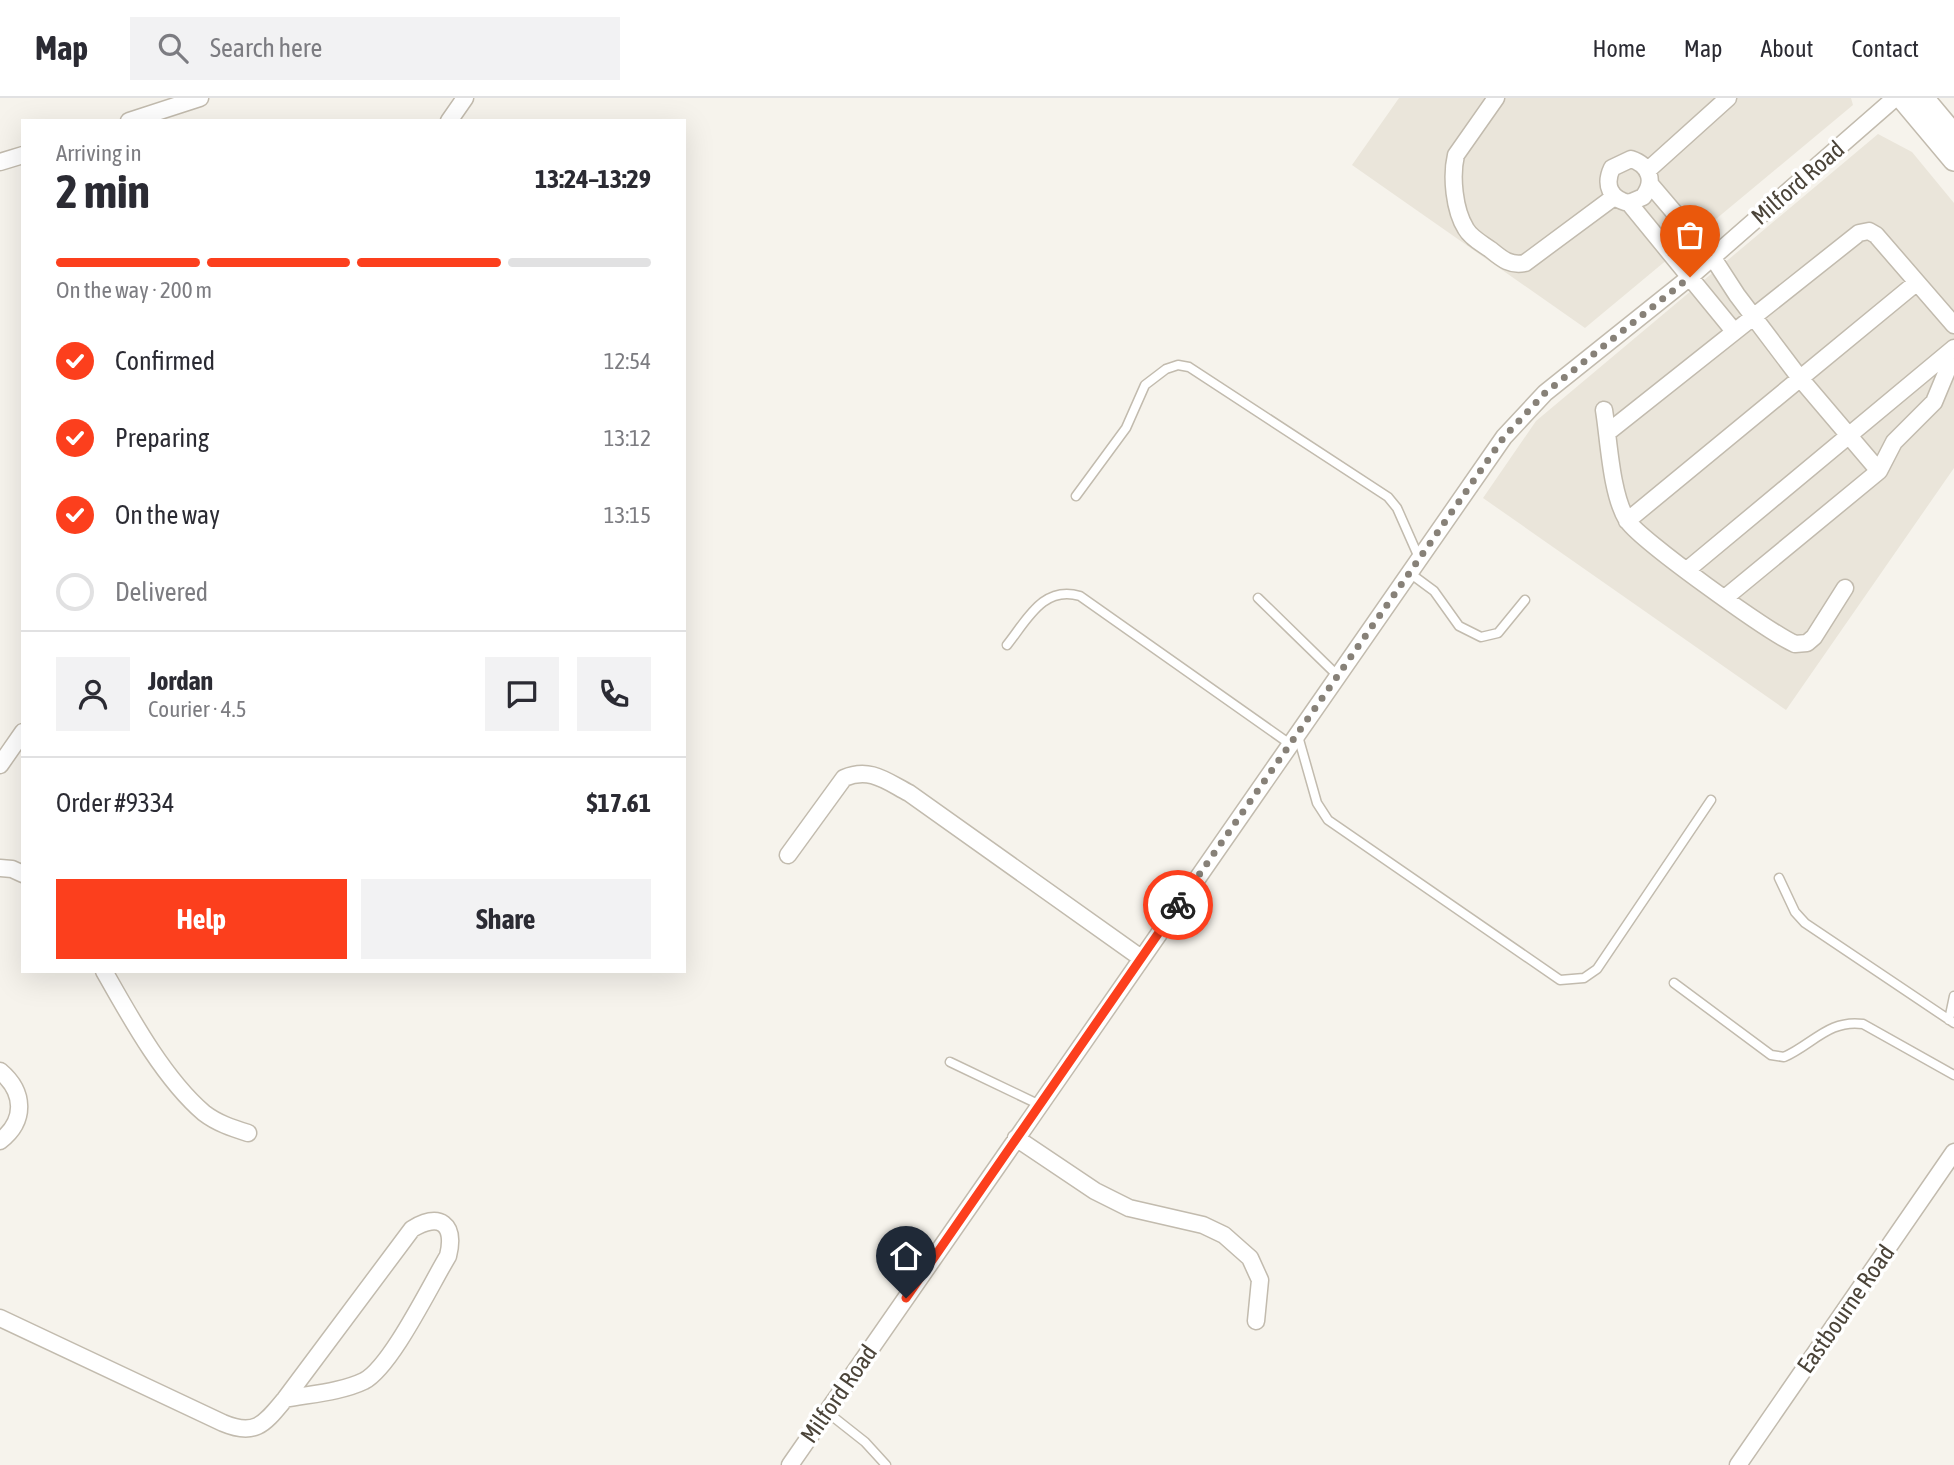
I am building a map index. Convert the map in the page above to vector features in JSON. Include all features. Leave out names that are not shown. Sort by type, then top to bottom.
[{"type":"street","points":[[132,119],[158,104],[200,98]]},
{"type":"street","points":[[450,119],[465,98]]},
{"type":"street","points":[[1496,98],[1456,155],[1453,179],[1461,219],[1473,237],[1507,262],[1525,263],[1622,200],[1643,197],[1649,177],[1728,98]]},
{"type":"street","name":"Milford Road","points":[[790,1465],[1293,738],[1420,561],[1473,481],[1530,408],[1713,258],[1895,98]]},
{"type":"street","points":[[1902,98],[1954,160]]},
{"type":"street","points":[[1923,98],[1954,135]]},
{"type":"street","points":[[0,162],[21,156]]},
{"type":"street","points":[[1733,330],[1667,249],[1608,188],[1608,177],[1612,168],[1630,159],[1641,163],[1799,377],[1879,471]]},
{"type":"street","points":[[1607,433],[1733,330],[1859,233],[1869,231],[1876,235],[1954,326]]},
{"type":"street","points":[[1667,249],[1690,232]]},
{"type":"street","points":[[1708,299],[1728,282]]},
{"type":"street","points":[[1627,521],[1916,283]]},
{"type":"street","points":[[1688,570],[1954,348]]},
{"type":"street","points":[[1726,597],[1879,471],[1894,442],[1934,402],[1954,355]]},
{"type":"street","points":[[1604,410],[1619,499],[1627,521],[1688,570],[1787,641],[1801,645],[1814,637],[1846,588]]},
{"type":"street","points":[[0,765],[21,735]]},
{"type":"street","points":[[788,855],[845,778],[858,772],[869,772],[909,793],[1142,958]]},
{"type":"street","points":[[0,868],[21,873]]},
{"type":"street","points":[[105,973],[163,1064],[203,1112],[220,1124],[248,1133]]},
{"type":"street","points":[[0,1071],[16,1089],[20,1102],[19,1117],[13,1131],[0,1141]]},
{"type":"street","points":[[1016,1138],[1095,1191],[1129,1208],[1203,1224],[1224,1235],[1250,1258],[1260,1280],[1256,1321]]},
{"type":"street","name":"Eastbourne Road","points":[[1738,1465],[1954,1152]]},
{"type":"street","points":[[0,1318],[238,1429],[251,1429],[266,1422],[285,1399],[412,1229],[430,1220],[439,1221],[447,1227],[451,1242],[448,1256],[389,1355],[374,1373],[366,1380],[343,1388],[285,1399]]},
{"type":"lane","points":[[1076,495],[1126,428],[1145,386],[1166,369],[1189,367],[1388,497],[1397,508],[1420,561]]},
{"type":"lane","points":[[1410,574],[1429,585],[1459,626],[1481,637],[1498,633],[1524,600]]},
{"type":"lane","points":[[1007,645],[1049,596],[1068,593],[1080,596],[1293,738],[1317,803],[1328,820],[1560,980],[1584,978],[1597,969],[1711,800]]},
{"type":"lane","points":[[1258,598],[1338,676]]},
{"type":"lane","points":[[1779,878],[1795,912],[1805,923],[1951,1021],[1954,996]]},
{"type":"lane","points":[[1674,984],[1771,1055],[1784,1057],[1820,1032],[1855,1023],[1863,1024],[1954,1075]]},
{"type":"lane","points":[[950,1062],[1040,1105]]},
{"type":"lane","points":[[827,1412],[865,1442],[886,1465]]},
{"type":"shaded area","points":[[1399,98],[1851,98],[1853,105],[1585,328],[1352,165]]},
{"type":"shaded area","points":[[1878,134],[1912,152],[1954,203],[1954,468],[1786,710],[1483,498],[1536,421]]},
{"type":"way so far","points":[[1178,905],[1504,437],[1545,393],[1690,277]]},
{"type":"route","points":[[906,1298],[1178,905]]}]
